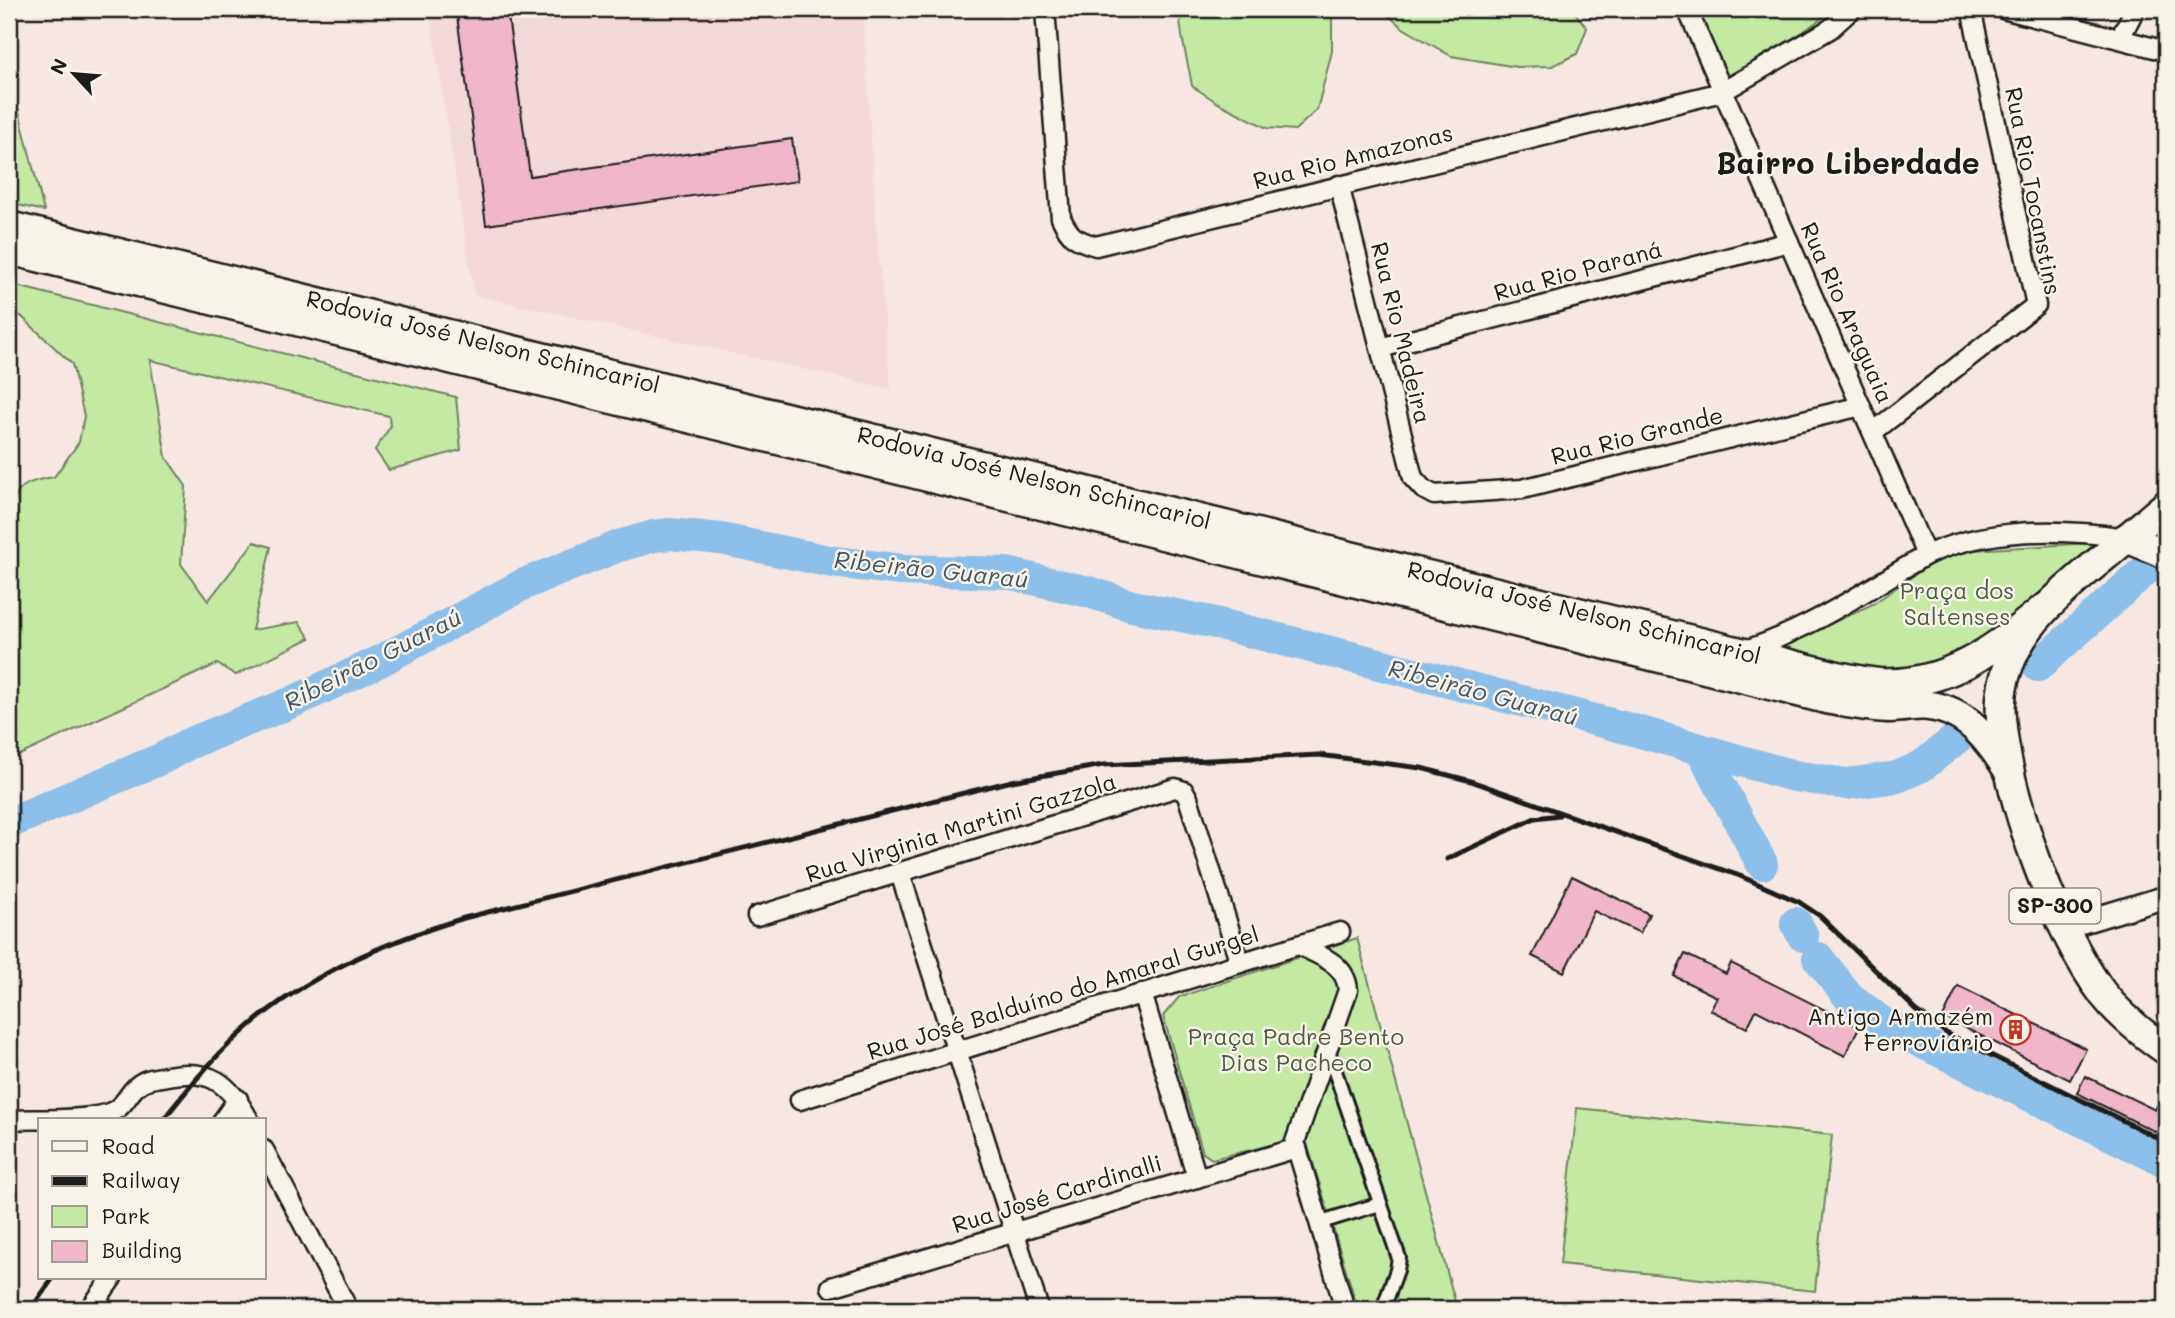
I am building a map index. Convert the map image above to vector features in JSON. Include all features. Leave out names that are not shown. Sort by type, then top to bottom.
[{"type":"main road","name":"Rodovia José Nelson Schincariol","points":[[9,226],[1842,677],[1879,683],[1914,681],[1945,673],[1990,651],[2043,609]]},
{"type":"main road","name":"Rodovia José Nelson Schincariol","points":[[9,250],[1826,699],[1872,707],[1942,708],[1971,723],[1993,747],[2010,773]]},
{"type":"main road","name":"SP-300","points":[[2166,505],[2043,609],[2021,639],[2007,670],[2001,717],[2010,773],[2033,847],[2063,928],[2102,992],[2131,1024],[2166,1050]]},
{"type":"main road","points":[[2126,538],[2166,554]]},
{"type":"street","name":"Rua Rio Amazonas","points":[[1045,9],[1061,218],[1069,234],[1096,246],[1722,92],[1830,29],[1852,9]]},
{"type":"street","name":"Rua Rio Araguaia","points":[[1687,9],[1926,555]]},
{"type":"street","name":"Rua Rio Tocanstins","points":[[1872,432],[2036,305],[1973,9]]},
{"type":"street","points":[[2003,9],[2166,51]]},
{"type":"street","points":[[2120,38],[2135,9]]},
{"type":"street","name":"Rua Rio Madeira","points":[[1339,185],[1413,478],[1423,489]]},
{"type":"street","name":"Rua Rio Paraná","points":[[1380,348],[1789,242]]},
{"type":"street","name":"Rua Rio Grande","points":[[1423,489],[1434,495],[1522,489],[1861,405]]},
{"type":"street","points":[[1740,652],[1774,641],[1805,626],[1926,555],[1964,541],[2045,531],[2126,538]]},
{"type":"street","name":"Rua Virginia Martini Gazzola","points":[[757,916],[1170,789],[1181,789],[1188,798],[1240,963]]},
{"type":"street","points":[[900,873],[1039,1309]]},
{"type":"street","points":[[2063,928],[2166,897]]},
{"type":"street","name":"Rua José Balduíno do Amaral Gurgel","points":[[800,1100],[1340,932]]},
{"type":"street","points":[[1299,945],[1340,968],[1348,979],[1348,990],[1295,1142],[1345,1309]]},
{"type":"street","points":[[1142,993],[1197,1178]]},
{"type":"street","points":[[2131,1024],[2166,1032]]},
{"type":"street","points":[[1328,1048],[1399,1258],[1383,1309]]},
{"type":"street","points":[[47,1118],[104,1115],[127,1102],[143,1081],[185,1074],[201,1075],[232,1092],[247,1118]]},
{"type":"street","points":[[224,1118],[238,1100]]},
{"type":"street","points":[[9,1120],[38,1118]]},
{"type":"street","name":"Rua José Cardinalli","points":[[831,1287],[1297,1148]]},
{"type":"street","points":[[266,1154],[348,1309]]},
{"type":"street","points":[[1318,1223],[1380,1205]]},
{"type":"street","points":[[90,1309],[111,1280]]},
{"type":"shaded area","points":[[429,9],[863,9],[877,237],[891,389],[474,295]]},
{"type":"green space","points":[[1180,9],[1332,9],[1332,51],[1317,110],[1295,130],[1267,128],[1218,103],[1192,86],[1182,37]]},
{"type":"green space","points":[[1381,9],[1572,9],[1587,28],[1577,54],[1552,66],[1517,67],[1451,56],[1403,28]]},
{"type":"green space","points":[[1695,10],[1821,10],[1823,17],[1803,32],[1726,77]]},
{"type":"green space","points":[[9,72],[44,211],[9,203]]},
{"type":"green space","points":[[9,284],[456,397],[461,450],[389,470],[375,450],[390,427],[389,416],[150,360],[166,457],[186,486],[181,564],[208,601],[254,542],[271,547],[252,630],[299,622],[310,638],[236,675],[217,664],[9,760],[9,516],[15,498],[23,487],[54,477],[79,442],[84,416],[72,364],[21,316],[9,313]]},
{"type":"green space","name":"Praça dos Saltenses","points":[[2093,543],[2106,546],[1998,635],[1955,660],[1879,673],[1775,650],[1873,604],[1933,562],[1969,550]]},
{"type":"green space","name":"Praça Padre Bento Dias Pacheco","points":[[1357,938],[1457,1309],[1358,1309],[1305,1137],[1212,1159],[1203,1153],[1163,1016],[1179,997]]},
{"type":"green space","points":[[1577,1108],[1832,1135],[1815,1291],[1560,1264]]},
{"type":"building","points":[[456,9],[507,9],[530,176],[792,139],[798,181],[486,225]]},
{"type":"building","points":[[1572,876],[1649,914],[1640,933],[1594,911],[1564,972],[1532,956]]},
{"type":"building","points":[[1685,954],[1726,974],[1731,963],[1859,1027],[1845,1056],[1756,1010],[1747,1028],[1710,1010],[1717,997],[1674,976]]},
{"type":"building","name":"Antigo Armazém Ferroviário","points":[[1958,986],[2086,1049],[2070,1080],[1943,1017]]},
{"type":"building","points":[[2085,1076],[2155,1110],[2166,1087],[2166,1137],[2077,1093]]},
{"type":"waterway","name":"Ribeirão Guaraú","points":[[9,823],[163,758],[188,744],[293,702],[382,660],[524,584],[619,546],[670,534],[721,539],[833,562],[902,570],[1007,573],[1089,592],[1132,606],[1211,622],[1367,661],[1630,729],[1794,776],[1847,784],[1897,777],[1922,766],[1962,734]]},
{"type":"waterway","name":"Ribeirão Guaraú","points":[[2038,666],[2151,565]]},
{"type":"waterway","points":[[1702,751],[1762,864]]},
{"type":"waterway","points":[[1796,923],[1803,936]]},
{"type":"waterway","points":[[1818,958],[1849,997],[1884,1024],[2166,1162]]},
{"type":"railway","points":[[165,1118],[228,1046],[288,996],[344,964],[403,939],[464,918],[1012,781],[1103,765],[1319,755],[1421,768],[1471,781],[1740,876],[1799,902],[1820,916],[1916,1010],[1946,1033],[2166,1142]]},
{"type":"railway","points":[[1447,859],[1535,818],[1559,815]]},
{"type":"railway","points":[[31,1309],[52,1280]]},
{"type":"place","name":"Antigo Armazém Ferroviário","points":[[2016,1030]]},
{"type":"district","name":"Bairro Liberdade","points":[[1848,164]]}]
